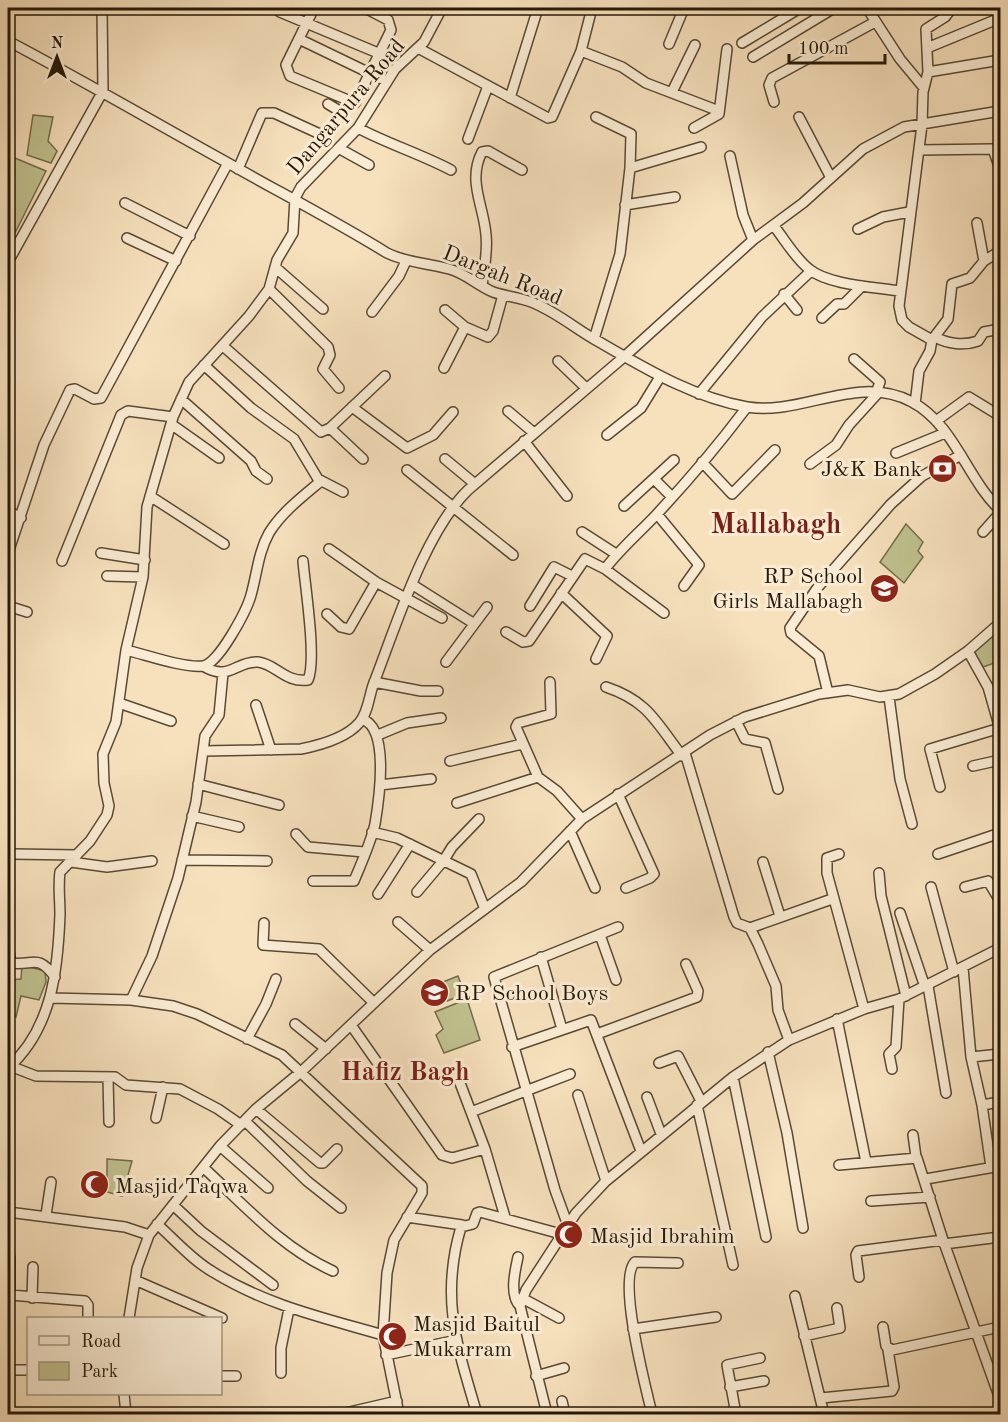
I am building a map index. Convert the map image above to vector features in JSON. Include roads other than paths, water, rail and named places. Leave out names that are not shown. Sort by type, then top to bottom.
[{"type":"street","points":[[8,262],[103,91],[102,8]]},
{"type":"street","points":[[276,8],[280,12],[378,53]]},
{"type":"street","points":[[314,8],[285,65],[290,76],[355,103],[371,73],[391,24],[388,20],[365,8]]},
{"type":"street","name":"Dangarpura Road","points":[[295,198],[308,177],[340,149],[358,128],[386,81],[418,48],[442,8]]},
{"type":"street","points":[[510,98],[538,8]]},
{"type":"street","points":[[418,48],[548,118],[552,117],[580,51],[592,8]]},
{"type":"street","points":[[669,44],[684,8]]},
{"type":"street","points":[[742,43],[800,8]]},
{"type":"street","points":[[753,57],[834,8]]},
{"type":"street","points":[[867,8],[900,59],[924,88]]},
{"type":"street","points":[[952,8],[945,17],[926,29],[928,72],[924,88],[919,150],[899,291],[902,320],[909,327],[933,339],[954,343],[976,343],[981,333],[1000,329]]},
{"type":"street","points":[[927,48],[1000,18]]},
{"type":"street","points":[[774,102],[769,85],[772,78],[875,22]]},
{"type":"street","points":[[299,39],[386,81]]},
{"type":"street","name":"Dargah Road","points":[[8,41],[103,91],[238,169],[295,198],[387,253],[406,261],[448,268],[503,295],[539,305],[660,377],[699,394],[747,407],[782,409],[842,394],[877,393],[915,404],[936,421],[961,455],[977,483],[1000,511]]},
{"type":"street","points":[[672,92],[695,45]]},
{"type":"street","points":[[694,128],[714,117],[719,111],[727,49]]},
{"type":"street","points":[[580,51],[622,67],[646,82],[719,111]]},
{"type":"street","points":[[928,72],[1000,60]]},
{"type":"street","points":[[468,139],[488,86]]},
{"type":"street","points":[[238,169],[262,113],[274,113],[322,135],[329,132],[340,117],[338,110],[328,104]]},
{"type":"street","points":[[204,751],[271,750],[316,746],[350,731],[362,719],[374,682],[413,585],[439,528],[453,507],[475,484],[625,356],[753,240],[774,226],[863,149],[883,136],[904,128],[1000,111]]},
{"type":"street","points":[[594,339],[620,254],[630,168],[631,134],[596,117]]},
{"type":"street","points":[[799,117],[831,178]]},
{"type":"street","points":[[358,128],[381,140],[416,152],[451,170]]},
{"type":"street","points":[[630,168],[701,147]]},
{"type":"street","points":[[340,149],[369,165]]},
{"type":"street","points":[[919,150],[993,149],[1000,169]]},
{"type":"street","points":[[482,286],[487,245],[475,188],[479,157],[484,151],[488,151],[522,170]]},
{"type":"street","points":[[730,156],[743,215],[753,240]]},
{"type":"street","points":[[8,553],[44,445],[70,390],[75,389],[94,399],[101,398],[228,163]]},
{"type":"street","points":[[625,205],[675,197]]},
{"type":"street","points":[[295,198],[293,233],[275,267],[269,289],[223,346],[189,382],[172,421],[147,507],[143,577],[126,650],[116,722],[103,754],[109,806],[107,814],[101,827],[74,859],[62,868],[59,877],[60,913],[51,998],[34,1036],[9,1067],[36,1076],[108,1077],[119,1079],[126,1085],[163,1087],[192,1094],[243,1123],[340,1208]]},
{"type":"street","points":[[125,203],[190,236]]},
{"type":"street","points":[[858,229],[883,217],[909,213]]},
{"type":"street","points":[[977,223],[984,261]]},
{"type":"street","points":[[774,226],[811,271],[862,286],[899,291]]},
{"type":"street","points":[[127,238],[176,261]]},
{"type":"street","points":[[8,240],[18,244]]},
{"type":"street","points":[[915,404],[919,371],[930,351],[933,339],[948,319],[952,284],[970,278],[984,261],[1000,251]]},
{"type":"street","points":[[372,312],[399,276],[406,261]]},
{"type":"street","points":[[275,267],[323,309]]},
{"type":"street","points":[[699,394],[742,340],[784,294],[811,271]]},
{"type":"street","points":[[822,318],[837,304],[844,304],[862,286]]},
{"type":"street","points":[[269,289],[328,347],[330,355],[323,369],[339,388]]},
{"type":"street","points":[[784,294],[797,310]]},
{"type":"street","points":[[445,310],[465,327],[482,336],[490,335],[503,295]]},
{"type":"street","points":[[444,368],[465,327]]},
{"type":"street","points":[[223,346],[319,431],[330,428],[385,376]]},
{"type":"street","points":[[810,464],[836,445],[849,425],[877,393],[880,382],[854,359]]},
{"type":"street","points":[[558,361],[586,388]]},
{"type":"street","points":[[204,365],[252,408],[294,439],[321,481],[343,492]]},
{"type":"street","points":[[606,435],[641,408],[660,377]]},
{"type":"street","points":[[936,421],[969,398],[1000,416]]},
{"type":"street","points":[[181,399],[251,461],[256,471],[267,479]]},
{"type":"street","points":[[351,407],[407,448],[433,435],[453,412]]},
{"type":"street","points":[[605,569],[616,554],[657,514],[747,407]]},
{"type":"street","points":[[62,561],[121,415],[128,411],[172,421],[219,458]]},
{"type":"street","points":[[508,411],[534,433]]},
{"type":"street","points":[[330,428],[363,459]]},
{"type":"street","points":[[896,453],[945,433]]},
{"type":"street","points":[[524,441],[567,496]]},
{"type":"street","points":[[702,462],[732,494],[775,450]]},
{"type":"street","points":[[828,693],[819,656],[791,633],[790,628],[818,587],[891,504],[922,476],[961,455]]},
{"type":"street","points":[[445,459],[475,484]]},
{"type":"street","points":[[624,506],[655,480],[674,460]]},
{"type":"street","points":[[407,470],[513,555]]},
{"type":"street","points":[[655,480],[671,496]]},
{"type":"street","points":[[203,666],[214,661],[223,649],[248,602],[256,566],[270,533],[283,514],[321,481]]},
{"type":"street","points":[[150,496],[224,544]]},
{"type":"street","points":[[8,511],[21,518]]},
{"type":"street","points":[[983,532],[1000,511]]},
{"type":"street","points":[[657,514],[699,565],[684,586]]},
{"type":"street","points":[[582,532],[616,554]]},
{"type":"street","points":[[329,549],[376,582],[442,618]]},
{"type":"street","points":[[101,553],[145,560]]},
{"type":"street","points":[[506,632],[527,642],[585,559],[605,569],[664,613]]},
{"type":"street","points":[[126,650],[203,666],[223,673],[255,662],[263,663],[290,678],[302,680],[309,677],[309,635],[303,561]]},
{"type":"street","points":[[530,606],[554,567],[572,576]]},
{"type":"street","points":[[107,576],[143,577]]},
{"type":"street","points":[[327,614],[341,627],[350,629],[376,582]]},
{"type":"street","points":[[413,585],[473,623]]},
{"type":"street","points":[[561,593],[607,636],[596,658]]},
{"type":"street","points":[[8,606],[27,612]]},
{"type":"street","points":[[446,662],[473,623],[488,607]]},
{"type":"street","points":[[129,1317],[135,1280],[149,1235],[220,1146],[256,1109],[302,1071],[430,950],[521,882],[582,819],[736,721],[782,704],[828,693],[862,691],[889,697],[918,685],[969,651],[1000,623]]},
{"type":"street","points":[[940,787],[930,749],[1000,728],[988,687],[969,651]]},
{"type":"street","points":[[131,1000],[158,940],[182,860],[198,784],[205,736],[219,715],[223,673]]},
{"type":"street","points":[[374,682],[421,691],[438,691]]},
{"type":"street","points":[[550,682],[552,712],[516,725],[522,744],[538,777],[557,791],[582,819]]},
{"type":"street","points":[[606,687],[632,697],[641,704],[683,754],[735,920],[750,928],[774,980],[778,1010],[789,1040]]},
{"type":"street","points":[[889,697],[900,779],[912,824]]},
{"type":"street","points":[[119,703],[171,721]]},
{"type":"street","points":[[256,705],[271,750]]},
{"type":"street","points":[[378,735],[407,723],[441,718]]},
{"type":"street","points":[[313,881],[354,881],[372,832],[380,785],[378,735],[372,724],[362,719]]},
{"type":"street","points":[[736,721],[745,739],[765,743],[778,789]]},
{"type":"street","points":[[450,760],[522,744]]},
{"type":"street","points":[[973,766],[1000,759]]},
{"type":"street","points":[[457,803],[538,777]]},
{"type":"street","points":[[380,785],[430,780]]},
{"type":"street","points":[[198,784],[279,805]]},
{"type":"street","points":[[618,794],[654,874],[626,888]]},
{"type":"street","points":[[192,816],[239,827]]},
{"type":"street","points":[[417,892],[452,847],[479,819]]},
{"type":"street","points":[[570,831],[595,888]]},
{"type":"street","points":[[372,832],[410,844],[471,874],[485,909]]},
{"type":"street","points":[[296,834],[309,847],[364,852]]},
{"type":"street","points":[[938,854],[1000,834]]},
{"type":"street","points":[[378,894],[410,844]]},
{"type":"street","points":[[12,854],[74,859],[107,867],[152,861]]},
{"type":"street","points":[[839,854],[827,858],[826,862],[832,899],[864,1009]]},
{"type":"street","points":[[182,860],[267,861]]},
{"type":"street","points":[[763,862],[780,916]]},
{"type":"street","points":[[879,873],[881,896],[902,998],[897,1046],[889,1053],[892,1069]]},
{"type":"street","points":[[965,887],[988,881],[1000,901]]},
{"type":"street","points":[[926,1179],[996,1166],[971,1057],[959,970],[931,887]]},
{"type":"street","points":[[750,928],[832,899]]},
{"type":"street","points":[[900,913],[926,987],[946,1092]]},
{"type":"street","points":[[398,922],[430,950]]},
{"type":"street","points":[[264,923],[263,945],[319,949],[374,1003]]},
{"type":"street","points":[[567,1223],[512,1047],[494,977],[618,927]]},
{"type":"street","points":[[600,935],[616,980]]},
{"type":"street","points":[[547,1414],[536,1376],[521,1302],[548,1260],[567,1223],[606,1181],[699,1103],[768,1052],[837,1019],[902,998],[1000,948]]},
{"type":"street","points":[[9,951],[11,963],[37,961],[48,968],[55,977]]},
{"type":"street","points":[[540,957],[562,1029]]},
{"type":"street","points":[[597,1034],[697,997],[698,991],[686,964]]},
{"type":"street","points":[[246,1039],[266,1004],[276,979]]},
{"type":"street","points":[[51,998],[131,1000],[185,1009],[282,1055],[302,1071],[422,1186],[422,1193],[406,1216],[394,1240],[389,1260],[383,1335],[399,1414]]},
{"type":"street","points":[[837,1019],[866,1162]]},
{"type":"street","points":[[512,1047],[588,1020],[592,1022],[641,1151]]},
{"type":"street","points":[[295,1024],[326,1049]]},
{"type":"street","points":[[351,1025],[442,1155],[452,1158],[485,1149]]},
{"type":"street","points":[[768,1052],[787,1133],[803,1228]]},
{"type":"street","points":[[971,1057],[1000,1054]]},
{"type":"street","points":[[659,1063],[678,1056],[699,1103],[733,1265]]},
{"type":"street","points":[[471,1112],[570,1074]]},
{"type":"street","points":[[108,1077],[109,1122]]},
{"type":"street","points":[[733,1077],[766,1237]]},
{"type":"street","points":[[460,1083],[485,1149],[505,1217]]},
{"type":"street","points":[[156,1118],[163,1087]]},
{"type":"street","points":[[578,1095],[606,1181]]},
{"type":"street","points":[[646,1097],[661,1134]]},
{"type":"street","points":[[982,1105],[1000,1102]]},
{"type":"street","points":[[256,1109],[320,1163],[323,1163],[337,1149]]},
{"type":"street","points":[[913,1135],[916,1157],[926,1179],[943,1242],[1000,1400]]},
{"type":"street","points":[[220,1146],[268,1188]]},
{"type":"street","points":[[839,1165],[916,1157]]},
{"type":"street","points":[[204,1168],[285,1243],[308,1260],[333,1271]]},
{"type":"street","points":[[46,1215],[51,1182]]},
{"type":"street","points":[[870,1201],[930,1197]]},
{"type":"street","points":[[173,1205],[201,1232],[273,1285]]},
{"type":"street","points":[[8,1212],[46,1215],[125,1227],[149,1235]]},
{"type":"street","points":[[406,1216],[462,1225],[473,1224],[478,1212],[505,1217],[561,1234]]},
{"type":"street","points":[[157,1224],[212,1272],[289,1309],[383,1335]]},
{"type":"street","points":[[462,1225],[449,1279],[450,1309],[477,1414]]},
{"type":"street","points":[[859,1277],[856,1255],[858,1251],[1000,1237]]},
{"type":"street","points":[[10,1257],[10,1295],[85,1301],[88,1305],[88,1317]]},
{"type":"street","points":[[518,1257],[514,1287],[515,1299],[559,1318]]},
{"type":"street","points":[[652,1414],[633,1329],[630,1283],[633,1263],[678,1263]]},
{"type":"street","points":[[32,1298],[33,1267]]},
{"type":"street","points":[[135,1280],[220,1317]]},
{"type":"street","points":[[795,1296],[824,1414]]},
{"type":"street","points":[[804,1336],[840,1328],[837,1308]]},
{"type":"street","points":[[281,1373],[281,1348],[289,1309]]},
{"type":"street","points":[[633,1329],[716,1317]]},
{"type":"street","points":[[821,1398],[892,1391],[894,1387],[883,1327]]},
{"type":"street","points":[[888,1350],[1000,1327]]},
{"type":"street","points":[[386,1355],[457,1340]]},
{"type":"street","points":[[736,1414],[727,1365],[760,1358]]},
{"type":"street","points":[[536,1376],[564,1368]]},
{"type":"street","points":[[8,1370],[27,1370]]},
{"type":"street","points":[[222,1376],[236,1376]]},
{"type":"street","points":[[730,1387],[764,1381]]},
{"type":"street","points":[[124,1395],[126,1414]]},
{"type":"street","points":[[341,1414],[397,1401]]},
{"type":"street","points":[[562,1401],[566,1414]]},
{"type":"place","name":"J&K Bank","points":[[943,468]]},
{"type":"place","name":"RP School Girls Mallabagh","points":[[884,588]]},
{"type":"place","name":"RP School Boys","points":[[434,992]]},
{"type":"place","name":"Masjid Taqwa","points":[[94,1185]]},
{"type":"place","name":"Masjid Ibrahim","points":[[569,1235]]},
{"type":"place","name":"Masjid Baitul Mukarram","points":[[392,1336]]},
{"type":"district","name":"Mallabagh","points":[[776,523]]},
{"type":"district","name":"Hafiz Bagh","points":[[405,1071]]}]
